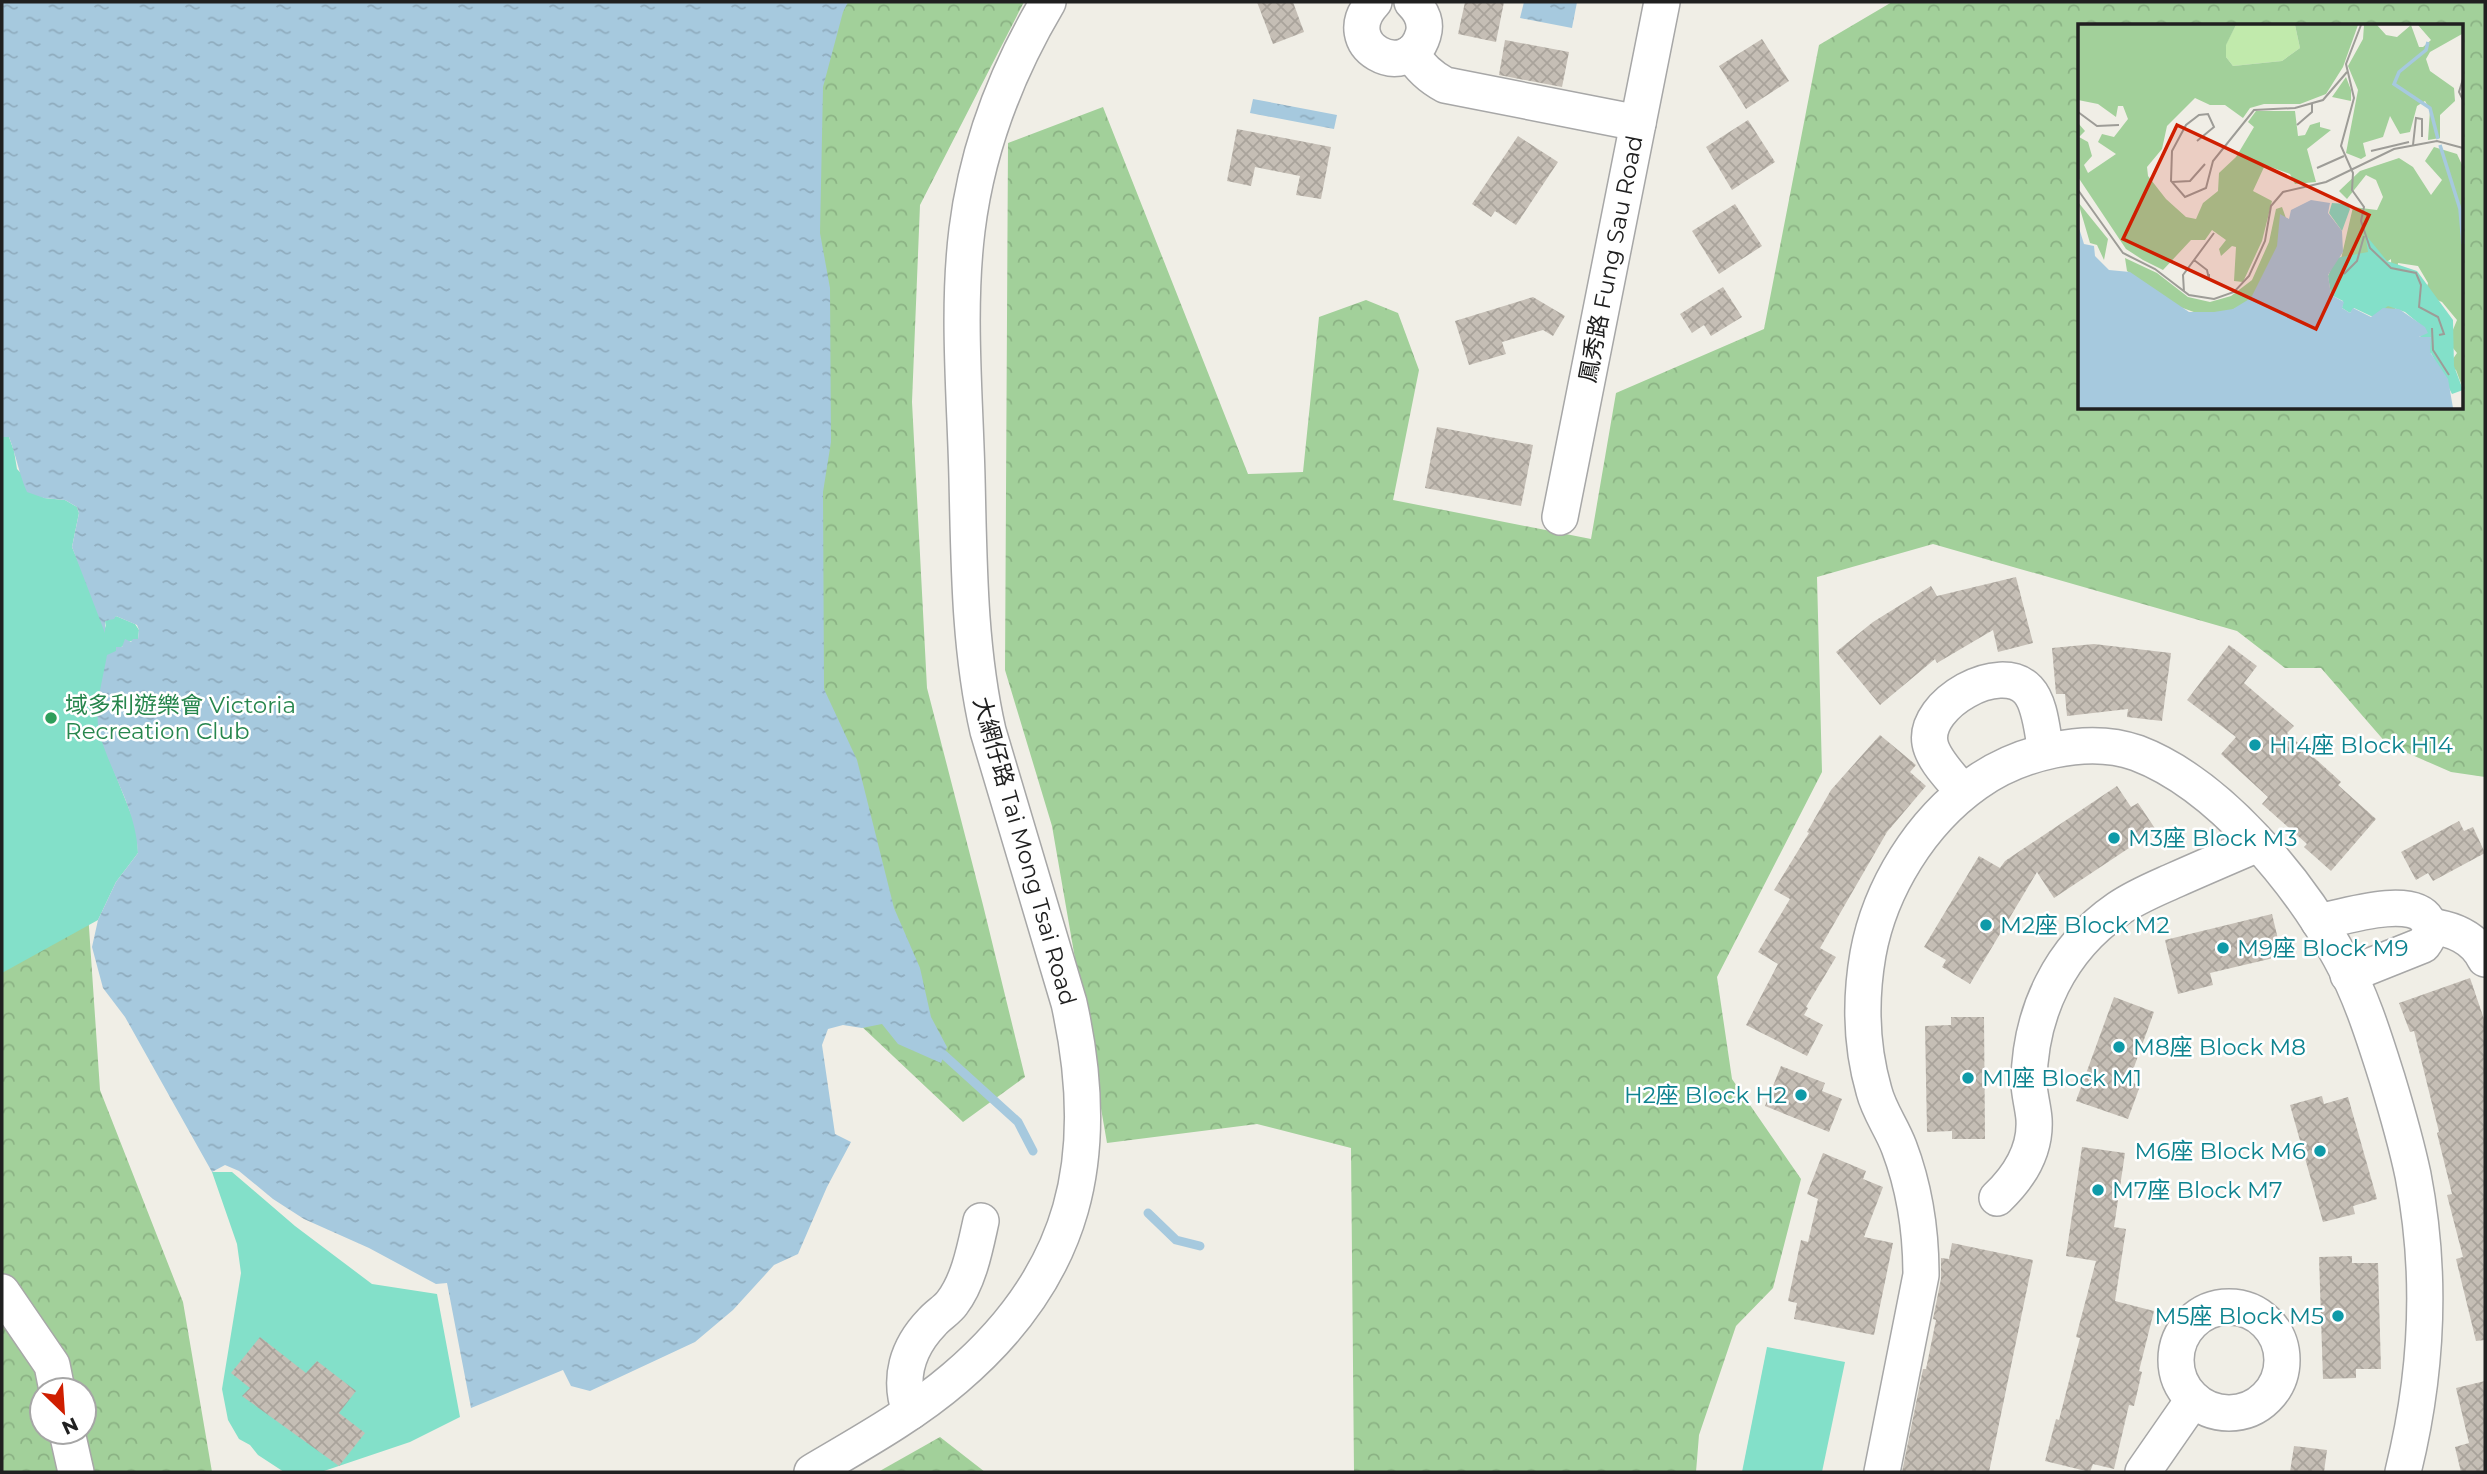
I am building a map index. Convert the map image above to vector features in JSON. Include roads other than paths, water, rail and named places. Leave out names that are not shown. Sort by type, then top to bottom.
[{"type":"street","name":"大網仔路 Tai Mong Tsai Road","points":[[812,1472],[910,1412],[955,1379],[992,1344],[1034,1290],[1055,1251],[1072,1205],[1083,1138],[1081,1063],[1069,1003],[981,703],[968,549],[963,298],[967,230],[976,178],[995,116],[1015,65],[1048,2]]},
{"type":"street","points":[[1374,2],[1362,21],[1362,33],[1367,45],[1375,53],[1387,58],[1399,58],[1411,53],[1424,33],[1424,21],[1419,9],[1412,2]]},
{"type":"street","name":"鳳秀路 Fung Sau Road","points":[[1560,517],[1662,2]]},
{"type":"street","points":[[1411,53],[1419,67],[1431,78],[1445,85],[1638,123]]},
{"type":"street","points":[[1963,792],[1933,753],[1929,732],[1938,712],[1968,691],[2001,678],[2020,683],[2036,702],[2046,751]]},
{"type":"street","points":[[1882,1472],[1921,1275],[1921,1242],[1917,1208],[1909,1176],[1898,1144],[1874,1095],[1864,1048],[1862,998],[1869,950],[1882,905],[1903,863],[1923,834],[1963,792],[1989,774],[2017,760],[2046,751],[2075,747],[2105,747],[2134,752],[2173,770],[2223,810],[2258,844],[2295,887],[2319,922],[2348,975],[2374,1037],[2403,1127],[2421,1229],[2425,1281],[2424,1333],[2412,1436],[2403,1472]]},
{"type":"street","points":[[1997,1198],[2010,1186],[2029,1155],[2034,1119],[2029,1059],[2035,1029],[2043,1000],[2075,948],[2095,926],[2119,908],[2146,893],[2258,844]]},
{"type":"street","points":[[2319,922],[2392,908],[2415,911],[2425,916],[2430,926],[2429,937],[2423,946],[2348,975]]},
{"type":"street","points":[[2430,926],[2460,933],[2472,942],[2485,959]]},
{"type":"street","points":[[910,1412],[903,1386],[909,1358],[920,1336],[953,1302],[973,1257],[981,1221]]},
{"type":"street","points":[[2,1292],[52,1365],[54,1376]]},
{"type":"street","points":[[2143,1472],[2193,1400]]},
{"type":"street","points":[[70,1446],[76,1472]]},
{"type":"water","points":[[2,2],[848,2],[823,87],[820,233],[830,288],[831,442],[823,492],[824,689],[857,760],[894,908],[920,968],[931,1017],[947,1047],[941,1063],[898,1044],[882,1024],[862,1028],[843,1025],[828,1029],[822,1045],[835,1134],[851,1142],[827,1187],[798,1254],[774,1265],[733,1310],[695,1342],[590,1391],[571,1386],[563,1370],[471,1408],[447,1283],[436,1284],[369,1248],[304,1219],[273,1199],[239,1171],[225,1165],[212,1172],[125,1017],[103,988],[92,947],[98,920],[116,882],[138,853],[133,822],[100,735],[98,705],[107,655],[116,651],[116,647],[122,647],[125,639],[131,642],[138,639],[139,630],[137,625],[116,616],[105,621],[105,633],[72,547],[79,513],[77,507],[65,500],[44,498],[27,492],[9,437],[2,437]]},
{"type":"water","points":[[1524,2],[1577,2],[1572,28],[1520,18]]},
{"type":"water","points":[[1253,99],[1337,115],[1334,129],[1250,113]]},
{"type":"waterway","points":[[944,1055],[1018,1122],[1033,1151]]},
{"type":"waterway","points":[[1148,1213],[1176,1240],[1200,1246]]},
{"type":"place","name":"域多利遊樂會 Victoria Recreation Club","points":[[51,718]]},
{"type":"place","name":"H14座 Block H14","points":[[2255,745]]},
{"type":"place","name":"M3座 Block M3","points":[[2114,838]]},
{"type":"place","name":"M2座 Block M2","points":[[1986,925]]},
{"type":"place","name":"M9座 Block M9","points":[[2223,948]]},
{"type":"place","name":"M8座 Block M8","points":[[2119,1047]]},
{"type":"place","name":"M1座 Block M1","points":[[1968,1078]]},
{"type":"place","name":"H2座 Block H2","points":[[1801,1095]]},
{"type":"place","name":"M6座 Block M6","points":[[2320,1151]]},
{"type":"place","name":"M7座 Block M7","points":[[2098,1190]]},
{"type":"place","name":"M5座 Block M5","points":[[2338,1316]]}]
